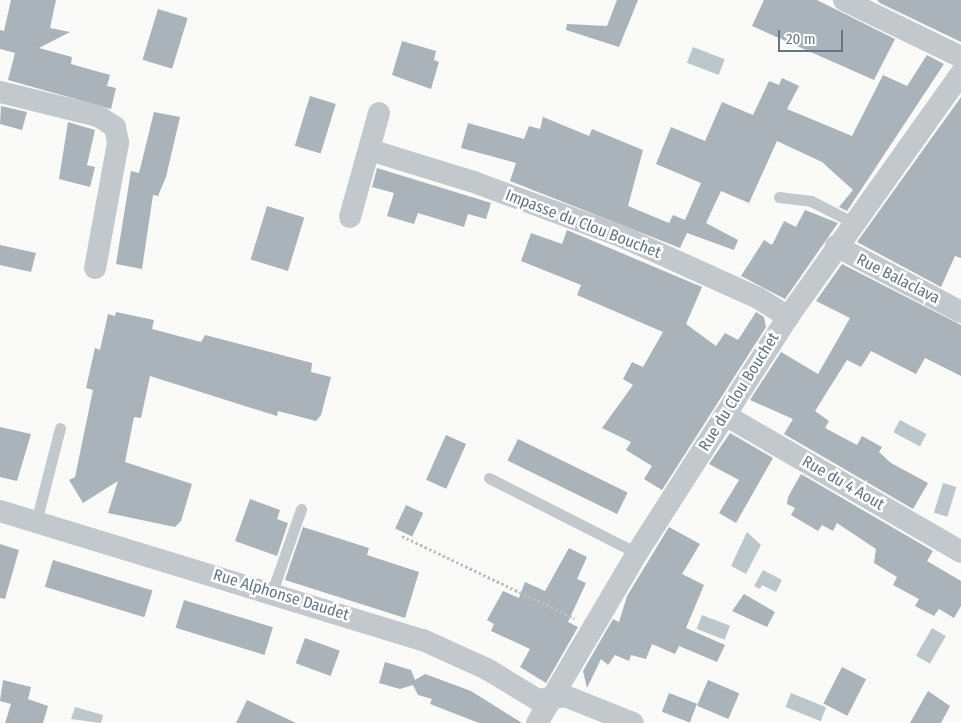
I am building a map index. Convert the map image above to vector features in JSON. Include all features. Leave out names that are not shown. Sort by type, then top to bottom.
[{"type":"street","points":[[844,0],[961,57]]},
{"type":"street","name":"Rue du Clou Bouchet","points":[[537,723],[637,553],[788,317],[852,222],[961,74]]},
{"type":"street","points":[[0,92],[98,116],[115,127],[118,143],[95,268]]},
{"type":"street","points":[[350,218],[379,113]]},
{"type":"street","name":"Impasse du Clou Bouchet","points":[[370,150],[471,181],[623,237],[758,298],[788,317]]},
{"type":"street","name":"Rue Balaclava","points":[[836,246],[961,312]]},
{"type":"street","name":"Rue du 4 Aout","points":[[725,415],[961,552]]},
{"type":"street","name":"Rue Alphonse Daudet","points":[[0,511],[272,592],[446,648],[538,700],[565,696],[633,723]]},
{"type":"lane","points":[[779,196],[811,201],[852,222]]},
{"type":"lane","points":[[36,522],[60,428]]},
{"type":"lane","points":[[490,478],[637,553]]},
{"type":"lane","points":[[272,592],[302,509]]},
{"type":"path","points":[[402,536],[592,628]]},
{"type":"shaded area","points":[[693,47],[725,59],[719,75],[687,63]]},
{"type":"shaded area","points":[[900,420],[926,434],[920,446],[893,432]]},
{"type":"shaded area","points":[[943,483],[956,487],[947,517],[934,513]]},
{"type":"shaded area","points":[[747,532],[761,545],[746,574],[731,566]]},
{"type":"shaded area","points":[[763,570],[782,580],[776,592],[762,585],[760,589],[754,586]]},
{"type":"shaded area","points":[[702,615],[730,626],[725,640],[697,629]]},
{"type":"shaded area","points":[[932,628],[946,636],[930,664],[916,656]]},
{"type":"shaded area","points":[[791,693],[826,707],[821,721],[785,707]]},
{"type":"shaded area","points":[[75,707],[103,715],[101,723],[71,719]]},
{"type":"building","points":[[11,0],[56,0],[50,28],[70,32],[39,48],[72,57],[71,64],[110,75],[107,86],[116,88],[111,109],[8,80],[15,53],[0,49],[0,30],[4,31]]},
{"type":"building","points":[[617,0],[638,0],[619,47],[566,30],[567,24],[607,26]]},
{"type":"building","points":[[764,0],[817,0],[895,39],[874,80],[752,26]]},
{"type":"building","points":[[877,0],[961,0],[961,42],[880,3]]},
{"type":"building","points":[[158,9],[188,18],[172,69],[143,60]]},
{"type":"building","points":[[402,41],[436,51],[434,60],[439,62],[431,89],[392,75]]},
{"type":"building","points":[[927,55],[944,64],[847,211],[839,207],[853,190],[822,162],[777,141],[749,203],[721,191],[706,223],[738,240],[734,250],[687,233],[680,248],[510,181],[516,163],[461,148],[468,123],[524,139],[529,126],[540,129],[543,117],[589,136],[592,129],[643,150],[628,206],[669,223],[673,215],[685,220],[701,183],[656,164],[671,127],[705,141],[722,102],[753,115],[769,81],[779,85],[782,78],[799,86],[787,109],[852,136],[883,75],[907,86]]},
{"type":"building","points":[[310,96],[336,104],[321,154],[295,146]]},
{"type":"building","points":[[961,97],[961,258],[955,256],[941,287],[857,242]]},
{"type":"building","points":[[1,106],[27,112],[22,130],[0,124]]},
{"type":"building","points":[[154,112],[180,117],[166,177],[158,196],[153,195],[142,269],[116,264],[131,171],[139,173]]},
{"type":"building","points":[[68,122],[95,130],[87,165],[95,167],[90,187],[59,179]]},
{"type":"building","points":[[377,168],[491,203],[486,219],[468,214],[464,227],[418,213],[414,224],[387,216],[394,193],[372,187]]},
{"type":"building","points":[[267,206],[304,217],[288,271],[251,260]]},
{"type":"building","points":[[805,210],[838,223],[785,299],[741,276],[764,240],[772,245],[784,221],[796,227]]},
{"type":"building","points":[[567,230],[702,287],[686,324],[716,346],[725,333],[738,340],[756,312],[764,317],[766,327],[662,490],[644,479],[652,466],[626,450],[631,442],[602,428],[633,385],[623,379],[632,362],[643,367],[663,332],[577,295],[581,285],[521,261],[531,233],[562,244]]},
{"type":"building","points":[[0,245],[36,253],[31,272],[0,265]]},
{"type":"building","points":[[842,264],[961,325],[961,376],[925,358],[916,374],[871,351],[861,367],[847,360],[815,411],[829,421],[825,428],[857,445],[862,436],[882,447],[879,452],[891,463],[928,483],[913,509],[784,434],[793,419],[750,400],[781,352],[818,374],[850,318],[816,301]]},
{"type":"building","points":[[116,312],[154,320],[152,329],[201,342],[205,335],[312,363],[311,372],[331,377],[321,415],[316,421],[278,411],[277,416],[150,376],[141,418],[134,417],[125,462],[192,484],[181,521],[175,527],[108,513],[118,481],[83,503],[69,480],[75,477],[93,390],[86,388],[95,348],[100,350],[108,314],[115,316]]},
{"type":"building","points":[[0,427],[31,434],[17,481],[0,477]]},
{"type":"building","points":[[730,433],[773,458],[736,523],[719,513],[739,480],[709,464]]},
{"type":"building","points":[[446,435],[466,444],[446,489],[426,480]]},
{"type":"building","points":[[518,439],[628,492],[617,514],[507,461]]},
{"type":"building","points":[[801,474],[933,551],[927,561],[961,581],[961,606],[954,618],[939,609],[934,616],[915,606],[919,599],[893,585],[897,577],[874,563],[876,549],[837,523],[833,531],[822,525],[818,531],[791,515],[795,508],[787,504],[788,497]]},
{"type":"building","points":[[250,499],[280,510],[277,519],[288,523],[277,556],[235,541]]},
{"type":"building","points":[[406,505],[423,513],[412,537],[395,529]]},
{"type":"building","points":[[303,527],[369,548],[367,555],[419,572],[405,618],[285,580]]},
{"type":"building","points":[[669,527],[700,544],[682,574],[704,585],[686,628],[725,645],[717,662],[679,646],[675,654],[652,644],[646,659],[631,655],[629,661],[615,655],[608,665],[601,659],[587,688],[583,671],[613,619],[619,622],[627,596]]},
{"type":"building","points":[[0,544],[19,550],[5,599],[0,598]]},
{"type":"building","points":[[569,548],[587,557],[577,579],[586,583],[568,622],[578,627],[546,683],[520,667],[530,649],[491,631],[494,624],[487,620],[503,591],[519,598],[525,582],[545,591]]},
{"type":"building","points":[[53,560],[152,590],[144,617],[45,587]]},
{"type":"building","points":[[744,594],[775,612],[767,627],[732,611]]},
{"type":"building","points":[[184,600],[273,627],[264,655],[176,628]]},
{"type":"building","points":[[305,638],[340,651],[331,676],[296,663]]},
{"type":"building","points":[[385,662],[411,670],[415,680],[425,674],[471,691],[522,723],[479,723],[430,704],[432,699],[418,695],[413,685],[400,689],[379,683]]},
{"type":"building","points":[[842,667],[866,679],[847,716],[823,704]]},
{"type":"building","points":[[3,680],[31,687],[28,699],[48,706],[43,723],[5,723],[11,704],[0,701]]},
{"type":"building","points":[[708,680],[739,693],[728,719],[697,706]]},
{"type":"building","points":[[928,691],[950,706],[941,723],[910,723]]},
{"type":"building","points":[[669,693],[697,704],[690,722],[662,712]]},
{"type":"building","points":[[247,700],[296,723],[236,723]]}]
